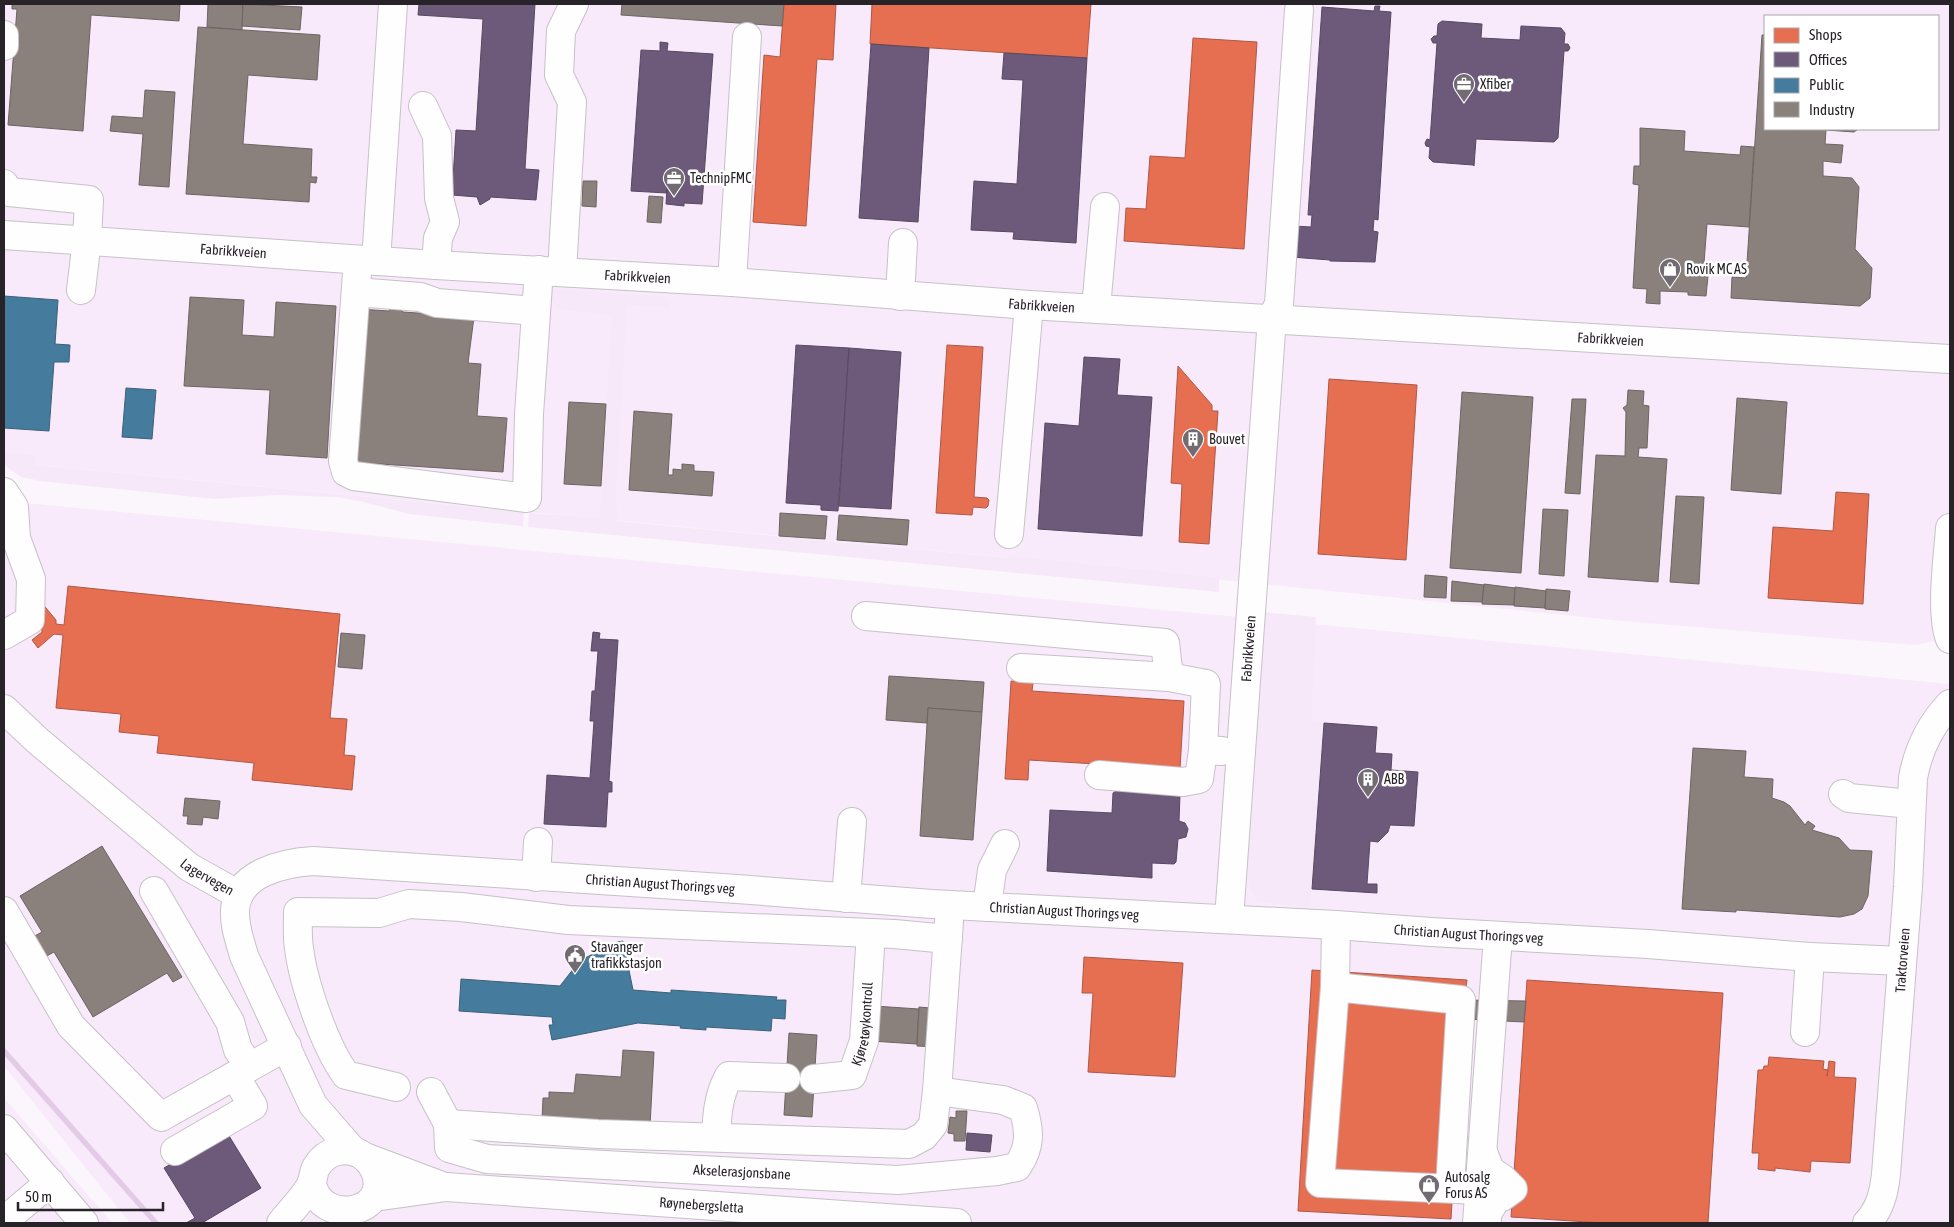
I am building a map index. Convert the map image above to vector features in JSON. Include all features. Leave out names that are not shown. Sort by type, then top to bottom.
[{"type":"street","points":[[393,4],[367,261],[356,292],[343,461],[346,472],[354,476],[527,498],[529,414],[536,311],[551,271],[572,102],[559,75],[562,31],[574,4]]},
{"type":"street","points":[[1272,318],[1279,304],[1299,10]]},
{"type":"street","points":[[4,35],[4,46]]},
{"type":"street","points":[[732,282],[746,37]]},
{"type":"street","points":[[423,106],[438,136],[439,198],[445,222],[438,238],[436,265]]},
{"type":"street","points":[[4,184],[9,192],[88,200],[87,240],[81,290]]},
{"type":"street","points":[[1096,308],[1105,207]]},
{"type":"street","name":"Fabrikkveien","points":[[4,235],[367,261],[732,282],[900,296],[1950,359]]},
{"type":"street","points":[[900,296],[903,243]]},
{"type":"street","points":[[356,292],[420,297],[437,304],[536,311]]},
{"type":"street","points":[[1009,534],[1029,304]]},
{"type":"street","name":"Fabrikkveien","points":[[1229,919],[1272,318]]},
{"type":"street","points":[[4,492],[14,508],[10,540],[31,579],[30,620],[4,635]]},
{"type":"street","points":[[1950,545],[1946,608],[1947,632],[1950,639]]},
{"type":"street","points":[[866,616],[1165,644],[1169,677]]},
{"type":"street","points":[[1021,668],[1169,677],[1207,674],[1203,750],[1199,779],[1183,782],[1099,775]]},
{"type":"street","name":"Traktorveien","points":[[1868,1223],[1879,1208],[1884,1192],[1886,1174],[1914,770],[1922,745],[1938,718],[1950,704]]},
{"type":"street","name":"Lagervegen","points":[[6,716],[189,867],[239,895],[235,909],[239,938],[244,956],[287,1046],[312,1105],[359,1154]]},
{"type":"street","points":[[1203,750],[1241,752]]},
{"type":"street","points":[[1843,794],[1849,798],[1911,804]]},
{"type":"street","points":[[846,898],[852,822]]},
{"type":"street","points":[[536,877],[538,842]]},
{"type":"street","points":[[987,907],[992,870],[1005,844]]},
{"type":"street","name":"Christian August Thorings veg","points":[[239,895],[252,881],[270,869],[298,862],[313,862],[987,907],[1336,925],[1648,944],[1810,957],[1902,960]]},
{"type":"street","points":[[154,891],[230,1022],[238,1050],[237,1074],[253,1106],[175,1152]]},
{"type":"street","points":[[396,1087],[346,1075],[336,1061],[306,983],[298,946],[298,912],[379,913],[409,904],[461,907],[568,920],[871,933],[948,939]]},
{"type":"street","points":[[431,1092],[448,1124],[598,1134],[908,1144],[924,1136],[933,1125],[938,1091],[951,904]]},
{"type":"street","points":[[4,912],[70,1026],[161,1117],[287,1046]]},
{"type":"street","points":[[1336,925],[1335,987],[1320,1183],[1479,1190]]},
{"type":"street","name":"Kjøretøykontroll","points":[[814,1079],[852,1075],[864,1041],[871,933]]},
{"type":"street","points":[[1477,1223],[1498,936]]},
{"type":"street","points":[[1805,1032],[1810,957]]},
{"type":"street","points":[[1335,987],[1461,1000],[1450,1188]]},
{"type":"street","points":[[716,1137],[722,1088],[729,1076],[786,1078]]},
{"type":"street","name":"Akselerasjonsbane","points":[[448,1124],[449,1148],[487,1159],[898,1180],[998,1171],[1017,1167],[1026,1154],[1028,1126],[1022,1108],[1003,1100],[938,1091]]},
{"type":"street","name":"Lagervegen","points":[[312,1105],[314,1175]]},
{"type":"street","points":[[4,1129],[84,1223]]},
{"type":"street","points":[[281,1223],[314,1175],[323,1158],[332,1153],[342,1150],[359,1154],[373,1165],[377,1176],[377,1187],[367,1211],[342,1216],[332,1214],[317,1202],[314,1175]]},
{"type":"street","points":[[1482,1152],[1490,1170],[1513,1189],[1496,1199],[1487,1214],[1487,1223]]},
{"type":"street","name":"Røynebergsletta","points":[[359,1154],[446,1187],[957,1223]]},
{"type":"street","points":[[4,1221],[50,1182]]},
{"type":"street","name":"Røynebergsletta","points":[[367,1211],[446,1187]]},
{"type":"street","points":[[288,1223],[332,1214]]},
{"type":"shaded area","points":[[4,4],[1950,4],[1950,638],[1916,645],[1622,621],[1010,558],[4,462]]},
{"type":"shaded area","points":[[549,289],[666,297],[670,307],[627,305],[616,488],[617,521],[1009,558],[1010,556],[1219,578],[1219,592],[528,527],[529,513],[600,518],[612,316],[557,308],[548,297]]},
{"type":"shaded area","points":[[4,453],[35,455],[35,465],[524,512],[523,526],[409,514],[360,501],[336,497],[276,495],[215,499],[40,481],[21,477],[4,465]]},
{"type":"shaded area","points":[[4,501],[1950,684],[1950,1223],[130,1223],[4,1066]]},
{"type":"shaded area","points":[[1262,612],[1316,617],[1311,722],[1323,723],[1310,908],[1258,901],[1250,888],[1246,873]]},
{"type":"shaded area","points":[[4,1098],[112,1223],[4,1223]]},
{"type":"building: Shops","points":[[784,4],[836,4],[833,60],[817,59],[806,226],[753,222],[764,55],[780,57]]},
{"type":"building: Shops","points":[[872,4],[1091,4],[1087,58],[870,44]]},
{"type":"building: Shops","points":[[1193,38],[1257,42],[1244,249],[1124,241],[1126,208],[1146,209],[1150,156],[1185,158]]},
{"type":"building: Shops","points":[[947,345],[983,347],[974,497],[987,498],[989,500],[986,508],[973,507],[972,515],[936,513]]},
{"type":"building: Shops","name":"Bouvet","points":[[1178,366],[1212,405],[1212,411],[1218,411],[1209,544],[1179,542],[1182,484],[1171,483]]},
{"type":"building: Shops","points":[[1329,379],[1417,385],[1406,560],[1318,554]]},
{"type":"building: Shops","points":[[1836,492],[1869,494],[1863,604],[1768,598],[1773,527],[1833,531]]},
{"type":"building: Shops","points":[[68,586],[340,614],[330,718],[347,719],[344,755],[355,756],[352,790],[252,780],[254,763],[157,753],[159,736],[119,732],[121,714],[56,708],[63,635],[54,634],[38,648],[32,640],[42,632],[41,602],[56,620],[56,624],[64,625]]},
{"type":"building: Shops","points":[[1011,681],[1033,683],[1032,691],[1184,701],[1180,769],[1029,760],[1028,780],[1005,779]]},
{"type":"building: Shops","points":[[1084,957],[1183,963],[1175,1077],[1088,1072],[1093,993],[1082,993]]},
{"type":"building: Shops","points":[[1312,970],[1467,980],[1464,1000],[1451,1219],[1298,1211]]},
{"type":"building: Shops","points":[[1527,980],[1723,993],[1708,1223],[1603,1223],[1511,1217]]},
{"type":"building: Shops","points":[[1769,1057],[1824,1061],[1823,1069],[1828,1070],[1829,1061],[1835,1062],[1834,1077],[1856,1078],[1850,1163],[1811,1161],[1810,1172],[1775,1168],[1775,1171],[1758,1169],[1759,1153],[1752,1153],[1758,1070],[1763,1070],[1764,1066],[1768,1066]]},
{"type":"building: Offices","points":[[419,4],[535,4],[525,169],[539,170],[536,200],[490,197],[490,199],[480,205],[477,197],[452,195],[456,130],[476,131],[483,19],[418,15]]},
{"type":"building: Offices","points":[[1375,6],[1380,6],[1379,11],[1391,12],[1378,220],[1374,219],[1373,231],[1378,232],[1375,262],[1330,261],[1291,257],[1293,226],[1311,227],[1312,215],[1308,215],[1322,7],[1374,11]]},
{"type":"building: Offices","points":[[1442,21],[1482,24],[1481,38],[1520,40],[1521,26],[1561,28],[1565,33],[1564,44],[1568,44],[1570,48],[1568,51],[1564,51],[1558,138],[1554,142],[1476,139],[1474,166],[1433,162],[1429,158],[1430,147],[1426,146],[1425,143],[1427,139],[1430,140],[1437,43],[1433,43],[1431,39],[1437,36],[1438,24]]},
{"type":"building: Offices","points":[[660,42],[668,43],[667,51],[713,54],[702,204],[684,203],[684,206],[666,204],[667,193],[631,191],[641,50],[660,51]]},
{"type":"building: Offices","points":[[871,44],[929,48],[918,222],[859,218]]},
{"type":"building: Offices","points":[[1004,53],[1087,58],[1076,243],[1013,239],[1014,232],[971,230],[974,181],[1017,184],[1023,80],[1002,79]]},
{"type":"building: Offices","points":[[796,345],[849,348],[838,511],[821,510],[821,505],[786,503]]},
{"type":"building: Offices","points":[[849,348],[901,352],[891,509],[839,506]]},
{"type":"building: Offices","points":[[1084,357],[1120,359],[1117,395],[1152,397],[1142,536],[1038,529],[1045,423],[1079,426]]},
{"type":"building: Offices","points":[[593,632],[600,633],[599,639],[618,640],[609,781],[612,782],[612,792],[608,792],[606,827],[544,824],[547,775],[590,778],[594,721],[590,721],[592,691],[595,691],[598,651],[591,651]]},
{"type":"building: Offices","name":"ABB","points":[[1324,723],[1377,727],[1375,753],[1392,754],[1391,770],[1418,772],[1414,826],[1390,825],[1388,832],[1378,842],[1370,841],[1367,884],[1377,884],[1377,893],[1312,889]]},
{"type":"building: Offices","points":[[1116,791],[1180,795],[1179,821],[1185,823],[1188,829],[1186,837],[1178,839],[1176,862],[1174,864],[1152,863],[1152,878],[1047,871],[1050,810],[1112,813],[1113,793]]},
{"type":"building: Offices","points":[[226,1131],[261,1188],[202,1223],[186,1223],[195,1218],[164,1168]]},
{"type":"building: Offices","points":[[967,1133],[992,1135],[990,1152],[966,1150]]},
{"type":"building: Public","points":[[4,296],[58,300],[55,344],[70,345],[69,362],[54,362],[49,431],[4,428]]},
{"type":"building: Public","points":[[126,388],[156,390],[152,439],[122,437]]},
{"type":"building: Public","points":[[623,941],[633,990],[671,993],[671,990],[777,997],[776,1000],[786,1000],[785,1019],[772,1018],[771,1031],[706,1027],[706,1030],[638,1023],[552,1040],[549,1025],[553,1025],[552,1017],[459,1011],[461,979],[560,986],[574,968],[568,961],[575,957],[580,963],[583,959],[595,953],[595,950],[608,944]]},
{"type":"building: Industry","points":[[12,4],[180,4],[179,21],[91,15],[83,131],[8,125],[17,9],[12,9]]},
{"type":"building: Industry","points":[[208,4],[243,4],[242,30],[207,27]]},
{"type":"building: Industry","points":[[243,4],[302,7],[300,30],[242,26]]},
{"type":"building: Industry","points":[[622,4],[784,4],[782,26],[621,15]]},
{"type":"building: Industry","points":[[198,27],[320,35],[317,80],[248,75],[243,144],[312,149],[311,177],[317,177],[316,183],[310,182],[309,202],[186,194]]},
{"type":"building: Industry","points":[[1762,35],[1764,35],[1764,130],[1826,130],[1825,144],[1843,145],[1841,163],[1823,161],[1823,176],[1852,178],[1859,187],[1855,249],[1872,268],[1870,298],[1860,306],[1731,298],[1732,277],[1746,278]]},
{"type":"building: Industry","points":[[145,90],[175,92],[169,187],[139,185],[143,134],[110,131],[112,116],[143,118]]},
{"type":"building: Industry","points":[[1640,128],[1685,131],[1684,151],[1740,155],[1741,146],[1754,147],[1749,227],[1707,224],[1703,276],[1708,276],[1706,296],[1688,295],[1688,292],[1660,291],[1660,304],[1646,303],[1647,289],[1633,288],[1639,185],[1633,184],[1634,166],[1640,166]]},
{"type":"building: Industry","points":[[1826,130],[1857,130],[1854,132]]},
{"type":"building: Industry","points":[[583,181],[597,181],[596,207],[582,206]]},
{"type":"building: Industry","points":[[649,196],[663,197],[661,223],[647,222]]},
{"type":"building: Industry","points":[[190,297],[244,300],[242,335],[274,337],[276,302],[336,306],[327,458],[266,454],[270,390],[184,386]]},
{"type":"building: Industry","points":[[393,304],[403,312],[474,317],[468,363],[481,364],[477,416],[507,418],[503,472],[349,462],[359,309],[389,311]]},
{"type":"building: Industry","points":[[1628,390],[1644,391],[1643,405],[1649,406],[1647,448],[1639,448],[1638,457],[1667,459],[1658,582],[1588,577],[1596,455],[1625,456],[1626,412],[1623,408],[1627,405]]},
{"type":"building: Industry","points":[[1462,392],[1533,397],[1521,573],[1450,568]]},
{"type":"building: Industry","points":[[1737,398],[1787,402],[1781,494],[1731,490]]},
{"type":"building: Industry","points":[[1572,399],[1586,399],[1580,494],[1565,493]]},
{"type":"building: Industry","points":[[569,402],[606,404],[601,486],[564,484]]},
{"type":"building: Industry","points":[[634,411],[672,414],[668,475],[673,475],[673,469],[682,470],[682,464],[694,465],[694,471],[714,472],[712,496],[629,490]]},
{"type":"building: Industry","points":[[1676,496],[1704,497],[1699,584],[1670,582]]},
{"type":"building: Industry","points":[[1543,509],[1568,510],[1564,576],[1539,574]]},
{"type":"building: Industry","points":[[780,513],[827,516],[825,539],[779,536]]},
{"type":"building: Industry","points":[[839,515],[909,520],[907,545],[837,540]]},
{"type":"building: Industry","points":[[1425,575],[1447,577],[1446,598],[1424,597]]},
{"type":"building: Industry","points":[[1452,581],[1484,585],[1482,602],[1451,601]]},
{"type":"building: Industry","points":[[1484,584],[1515,588],[1514,605],[1482,604]]},
{"type":"building: Industry","points":[[1515,587],[1546,591],[1545,608],[1514,606]]},
{"type":"building: Industry","points":[[1546,589],[1570,591],[1568,611],[1545,609]]},
{"type":"building: Industry","points":[[341,633],[365,635],[362,669],[338,667]]},
{"type":"building: Industry","points":[[889,676],[984,682],[982,712],[928,708],[927,723],[886,720]]},
{"type":"building: Industry","points":[[928,708],[982,712],[973,840],[920,836]]},
{"type":"building: Industry","points":[[1693,748],[1746,751],[1744,777],[1773,779],[1772,798],[1790,806],[1805,825],[1808,821],[1815,826],[1812,830],[1839,838],[1850,850],[1872,851],[1868,896],[1862,909],[1854,914],[1840,917],[1736,910],[1736,912],[1682,909]]},
{"type":"building: Industry","points":[[185,798],[220,801],[218,819],[203,817],[202,825],[187,824],[188,816],[183,816]]},
{"type":"building: Industry","points":[[102,846],[182,977],[173,982],[167,973],[93,1017],[54,952],[43,958],[31,938],[42,932],[20,896]]},
{"type":"building: Industry","points":[[1464,1000],[1526,1001],[1524,1022],[1464,1019]]},
{"type":"building: Industry","points":[[874,1006],[919,1009],[917,1044],[871,1041]]},
{"type":"building: Industry","points":[[919,1007],[941,1009],[939,1047],[917,1046]]},
{"type":"building: Industry","points":[[789,1033],[817,1035],[812,1117],[784,1115]]},
{"type":"building: Industry","points":[[623,1050],[654,1052],[650,1126],[542,1119],[543,1098],[549,1098],[549,1092],[574,1093],[576,1074],[621,1077]]},
{"type":"building: Industry","points":[[956,1111],[967,1111],[965,1141],[954,1141],[954,1134],[948,1133],[950,1117],[956,1118]]},
{"type":"waterway","points":[[4,1051],[156,1223]]},
{"type":"place","name":"Xfiber","points":[[1464,103]]},
{"type":"place","name":"TechnipFMC","points":[[674,197]]},
{"type":"place","name":"Rovik MC AS","points":[[1670,288]]},
{"type":"place","name":"Bouvet","points":[[1193,458]]},
{"type":"place","name":"ABB","points":[[1368,798]]},
{"type":"place","name":"Stavanger trafikkstasjon","points":[[575,974]]},
{"type":"place","name":"Autosalg Forus AS","points":[[1429,1204]]}]
